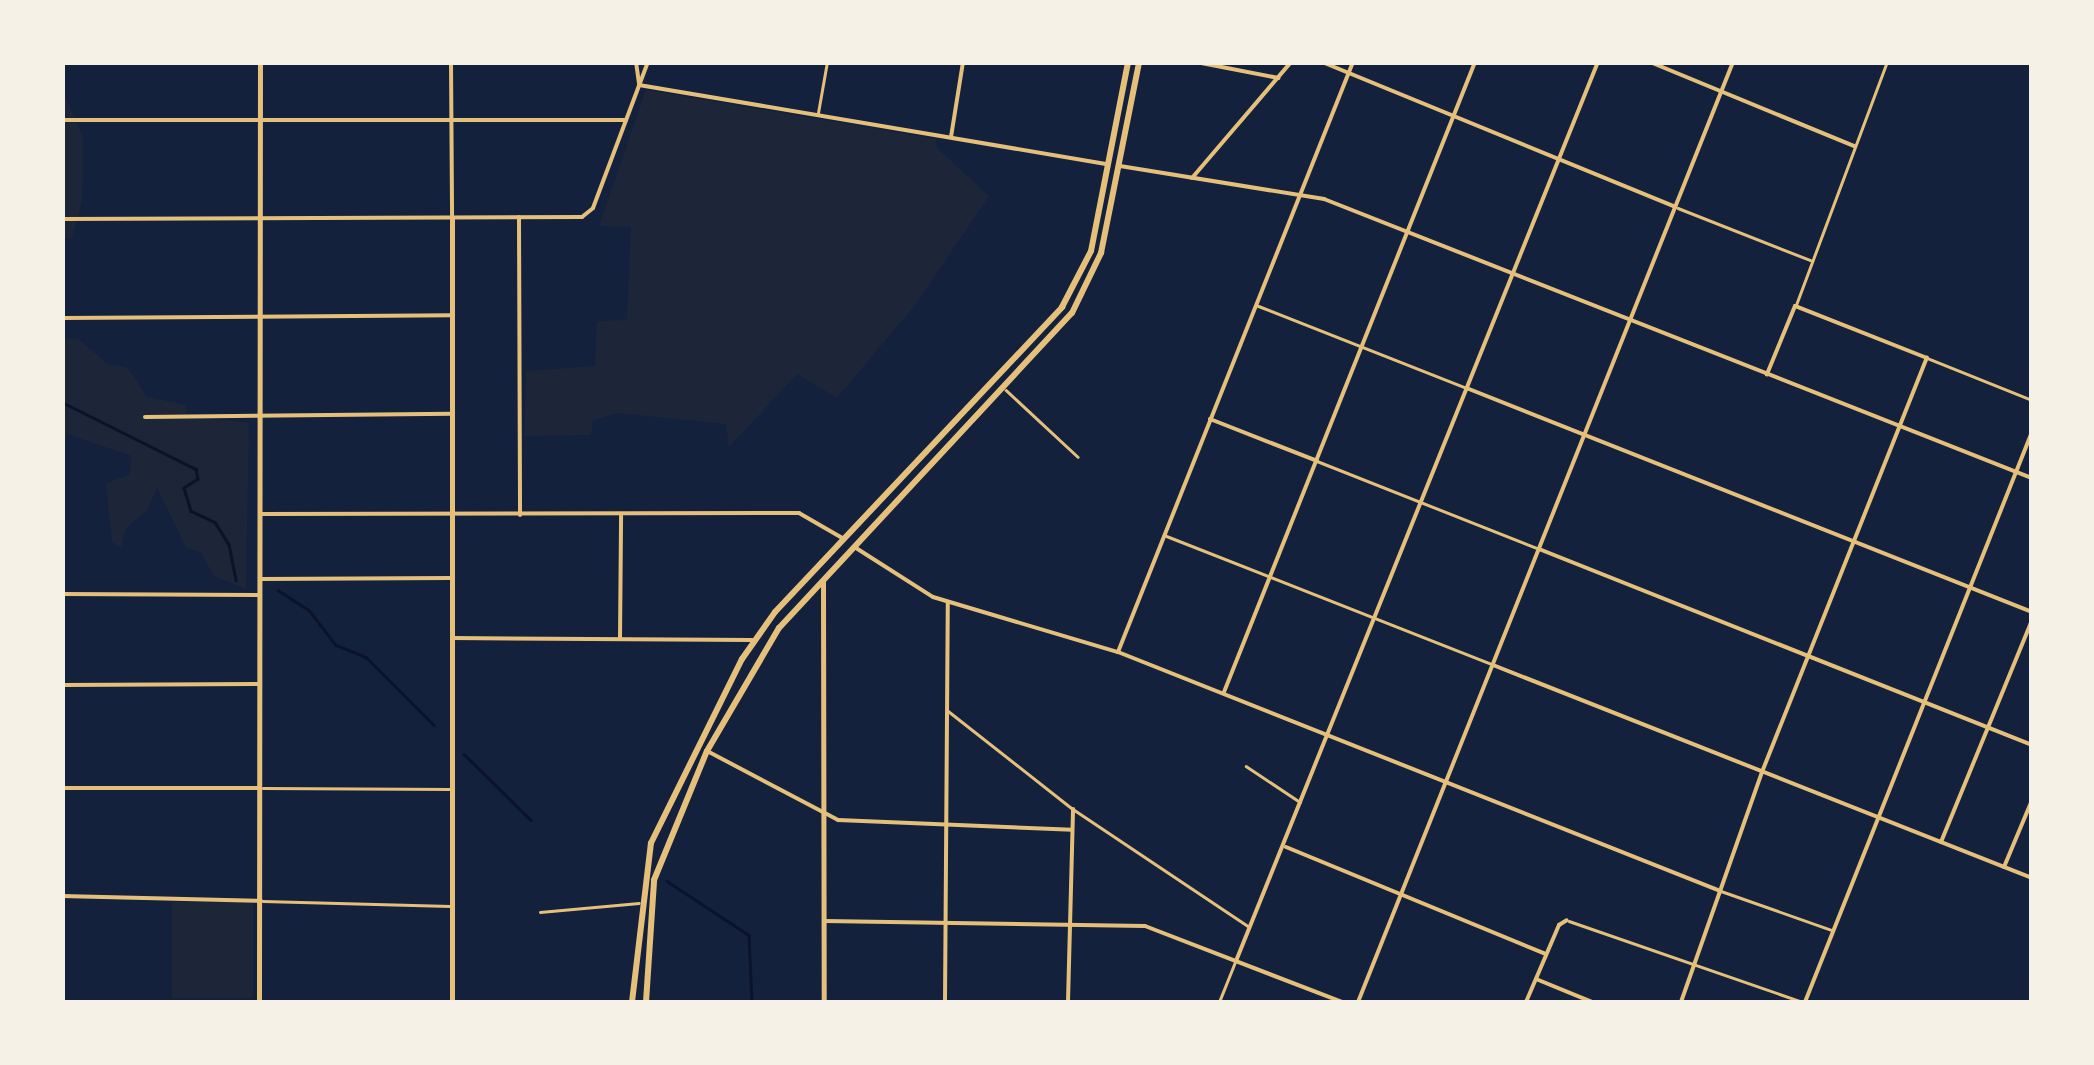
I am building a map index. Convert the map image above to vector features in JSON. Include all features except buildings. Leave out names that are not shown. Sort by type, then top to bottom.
[{"type":"main road","points":[[632,1002],[640,903],[651,843],[696,746],[754,640],[1062,307],[1092,251],[1128,62]]},
{"type":"main road","points":[[646,1002],[654,880],[707,751],[763,649],[1063,326],[1094,272],[1120,166],[1139,62]]},
{"type":"main road","points":[[1109,164],[1120,166]]},
{"type":"main road","points":[[814,571],[823,581]]},
{"type":"main road","points":[[696,746],[707,751]]},
{"type":"street","points":[[259,1002],[260,62]]},
{"type":"street","points":[[452,62],[452,1002]]},
{"type":"street","points":[[638,62],[639,85]]},
{"type":"street","points":[[62,219],[582,217],[593,208],[648,62]]},
{"type":"street","points":[[950,138],[964,62]]},
{"type":"street","points":[[1196,62],[1278,78]]},
{"type":"street","points":[[1192,178],[1291,62]]},
{"type":"street","points":[[1322,62],[1675,207]]},
{"type":"street","points":[[1118,652],[1353,62]]},
{"type":"street","points":[[1224,692],[1476,62]]},
{"type":"street","points":[[1236,961],[1598,62]]},
{"type":"street","points":[[1650,62],[1854,146]]},
{"type":"street","points":[[1358,1002],[1733,62]]},
{"type":"street","points":[[639,85],[1109,164]]},
{"type":"street","points":[[62,120],[626,120]]},
{"type":"street","points":[[1120,166],[1298,196],[1409,231],[2032,478]]},
{"type":"street","points":[[519,217],[520,515]]},
{"type":"street","points":[[1681,1002],[1762,772],[1926,358],[1795,306],[1767,374]]},
{"type":"street","points":[[62,318],[452,316]]},
{"type":"street","points":[[1468,388],[2032,612]]},
{"type":"street","points":[[145,417],[452,414]]},
{"type":"street","points":[[1210,418],[1316,461]]},
{"type":"street","points":[[1804,1002],[2032,432]]},
{"type":"street","points":[[260,514],[798,513],[844,539]]},
{"type":"street","points":[[620,639],[622,516]]},
{"type":"street","points":[[854,547],[948,603],[1118,652],[1718,890]]},
{"type":"street","points":[[1539,549],[2032,745]]},
{"type":"street","points":[[260,579],[452,578]]},
{"type":"street","points":[[823,581],[827,815],[824,1002]]},
{"type":"street","points":[[62,594],[260,595]]},
{"type":"street","points":[[945,1002],[948,603]]},
{"type":"street","points":[[1941,842],[2032,620]]},
{"type":"street","points":[[452,638],[754,640]]},
{"type":"street","points":[[1492,664],[2032,878]]},
{"type":"street","points":[[62,685],[260,684]]},
{"type":"street","points":[[707,751],[827,815],[868,825],[1072,830]]},
{"type":"street","points":[[62,788],[260,788]]},
{"type":"street","points":[[2004,868],[2032,800]]},
{"type":"street","points":[[1068,1002],[1073,809]]},
{"type":"street","points":[[1284,847],[1545,954]]},
{"type":"street","points":[[62,896],[260,901]]},
{"type":"street","points":[[1526,1002],[1545,954],[1567,920]]},
{"type":"street","points":[[825,922],[1144,926],[1342,1002]]},
{"type":"street","points":[[1535,979],[1592,1002]]},
{"type":"lane","points":[[818,114],[827,62]]},
{"type":"lane","points":[[1795,306],[1888,62]]},
{"type":"lane","points":[[1675,207],[1812,260]]},
{"type":"lane","points":[[1255,304],[1468,388]]},
{"type":"lane","points":[[1926,358],[2032,400]]},
{"type":"lane","points":[[1006,390],[1078,457]]},
{"type":"lane","points":[[1316,461],[1539,549]]},
{"type":"lane","points":[[1164,535],[1492,664]]},
{"type":"lane","points":[[947,710],[1073,809],[1250,927]]},
{"type":"lane","points":[[1246,766],[1301,803]]},
{"type":"lane","points":[[260,788],[452,789]]},
{"type":"lane","points":[[1718,890],[1833,930]]},
{"type":"lane","points":[[260,901],[451,906]]},
{"type":"lane","points":[[540,912],[640,903]]},
{"type":"lane","points":[[1567,920],[1804,1002]]},
{"type":"lane","points":[[1219,1002],[1236,961]]},
{"type":"shaded area","points":[[62,89],[83,137],[82,201],[72,238],[63,238]]},
{"type":"shaded area","points":[[646,90],[936,139],[936,147],[989,196],[916,304],[837,398],[797,374],[729,447],[726,424],[618,413],[593,420],[591,435],[524,436],[526,371],[595,366],[597,321],[627,320],[631,227],[599,226]]},
{"type":"shaded area","points":[[63,338],[78,339],[108,364],[128,368],[147,397],[187,405],[186,416],[249,423],[246,589],[214,576],[201,553],[186,547],[157,488],[147,510],[126,528],[121,547],[112,542],[106,483],[129,475],[132,456],[67,434],[63,452]]},
{"type":"shaded area","points":[[172,902],[253,902],[253,998],[172,998]]},
{"type":"waterway","points":[[62,402],[196,469],[198,479],[184,488],[191,511],[215,522],[229,544],[236,580]]},
{"type":"waterway","points":[[278,590],[309,610],[336,645],[366,657],[434,725]]},
{"type":"waterway","points":[[464,754],[531,820]]},
{"type":"waterway","points":[[667,881],[749,935],[752,1002]]}]
